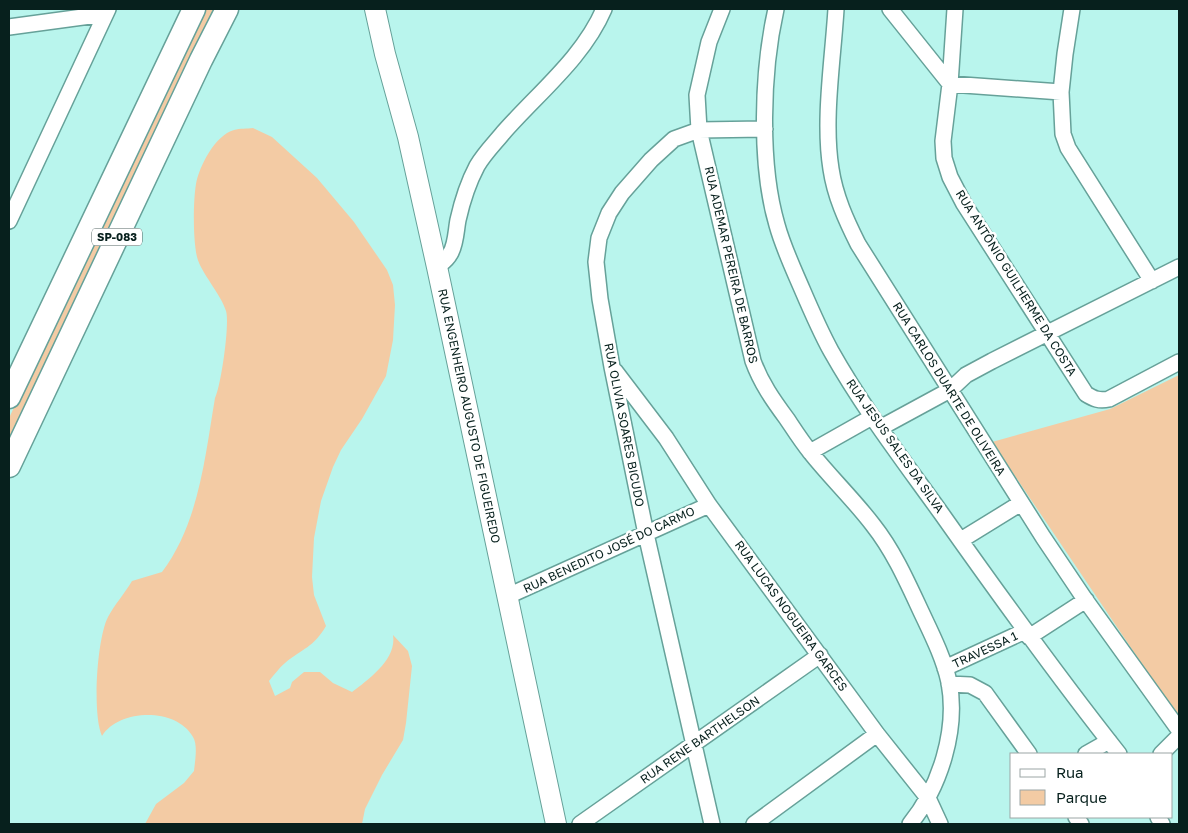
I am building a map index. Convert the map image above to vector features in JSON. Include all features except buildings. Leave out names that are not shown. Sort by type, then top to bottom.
[{"type":"highway","name":"SP-083","points":[[9,397],[194,9]]},
{"type":"highway","name":"SP-083","points":[[9,466],[201,60],[227,9]]},
{"type":"main road","name":"RUA ENGENHEIRO AUGUSTO DE FIGUEIREDO","points":[[375,9],[385,54],[408,137],[556,824]]},
{"type":"street","points":[[436,267],[445,261],[452,252],[461,205],[472,175],[483,156],[583,46],[604,9]]},
{"type":"street","name":"RUA ADEMAR PEREIRA DE BARROS","points":[[722,9],[709,42],[697,95],[699,130],[752,361],[765,390],[810,452],[874,526],[893,554],[934,640],[949,684],[951,715],[939,776],[928,798],[910,824]]},
{"type":"street","name":"RUA JESUS SALES DA SILVA","points":[[776,9],[771,32],[768,63],[765,129],[769,189],[777,225],[794,272],[819,327],[831,351],[876,422],[1027,634],[1118,753]]},
{"type":"street","name":"RUA CARLOS DUARTE DE OLIVEIRA","points":[[836,9],[827,133],[830,170],[844,218],[858,244],[1020,503],[1086,600],[1179,730]]},
{"type":"street","points":[[890,9],[950,84],[1062,92]]},
{"type":"street","name":"RUA ANTÔNIO GUILHERME DA COSTA","points":[[956,9],[943,141],[944,158],[950,177],[964,204],[1086,394],[1093,399],[1108,399],[1179,362]]},
{"type":"street","points":[[1072,9],[1064,54],[1062,134],[1068,148],[1152,281]]},
{"type":"street","points":[[9,27],[106,12]]},
{"type":"street","points":[[9,221],[106,12]]},
{"type":"street","name":"RUA OLIVIA SOARES BICUDO","points":[[712,824],[646,534],[612,367],[597,279],[596,262],[599,238],[610,213],[622,193],[651,160],[674,139],[699,130],[765,129]]},
{"type":"street","points":[[810,452],[950,390],[966,375],[992,360],[1179,267]]},
{"type":"street","name":"RUA LUCAS NOGUEIRA GARCES","points":[[612,367],[666,438],[709,504],[877,734],[928,798],[940,824]]},
{"type":"street","points":[[620,408],[642,407]]},
{"type":"street","points":[[961,540],[1020,503]]},
{"type":"street","name":"RUA BENEDITO JOSÉ DO CARMO","points":[[508,596],[709,504]]},
{"type":"street","name":"TRAVESSA 1","points":[[945,668],[1027,634],[1086,600]]},
{"type":"street","name":"RUA RENE BARTHELSON","points":[[580,824],[820,655]]},
{"type":"street","points":[[949,684],[970,686],[985,693],[1028,753]]},
{"type":"street","points":[[754,824],[877,734]]},
{"type":"street","points":[[1162,753],[1179,736]]},
{"type":"street","points":[[1088,753],[1109,741]]},
{"type":"green space","points":[[202,9],[220,9],[9,454],[9,418]]},
{"type":"green space","points":[[253,128],[272,137],[317,178],[354,222],[387,270],[393,285],[395,305],[393,340],[386,376],[362,419],[341,450],[321,501],[314,538],[312,577],[314,595],[326,626],[317,639],[285,663],[269,681],[275,696],[290,688],[292,682],[304,672],[320,672],[333,683],[352,692],[373,675],[386,660],[391,652],[393,635],[408,651],[412,666],[403,740],[382,775],[365,809],[362,824],[145,824],[156,804],[184,783],[194,771],[195,740],[185,727],[174,720],[161,716],[148,715],[121,721],[110,727],[102,736],[99,725],[97,676],[104,627],[111,612],[132,581],[162,572],[184,532],[199,489],[222,368],[227,318],[223,304],[197,257],[194,231],[196,184],[204,161],[220,138],[234,130]]},
{"type":"green space","points":[[1179,375],[1179,719],[992,442],[1110,409]]}]
